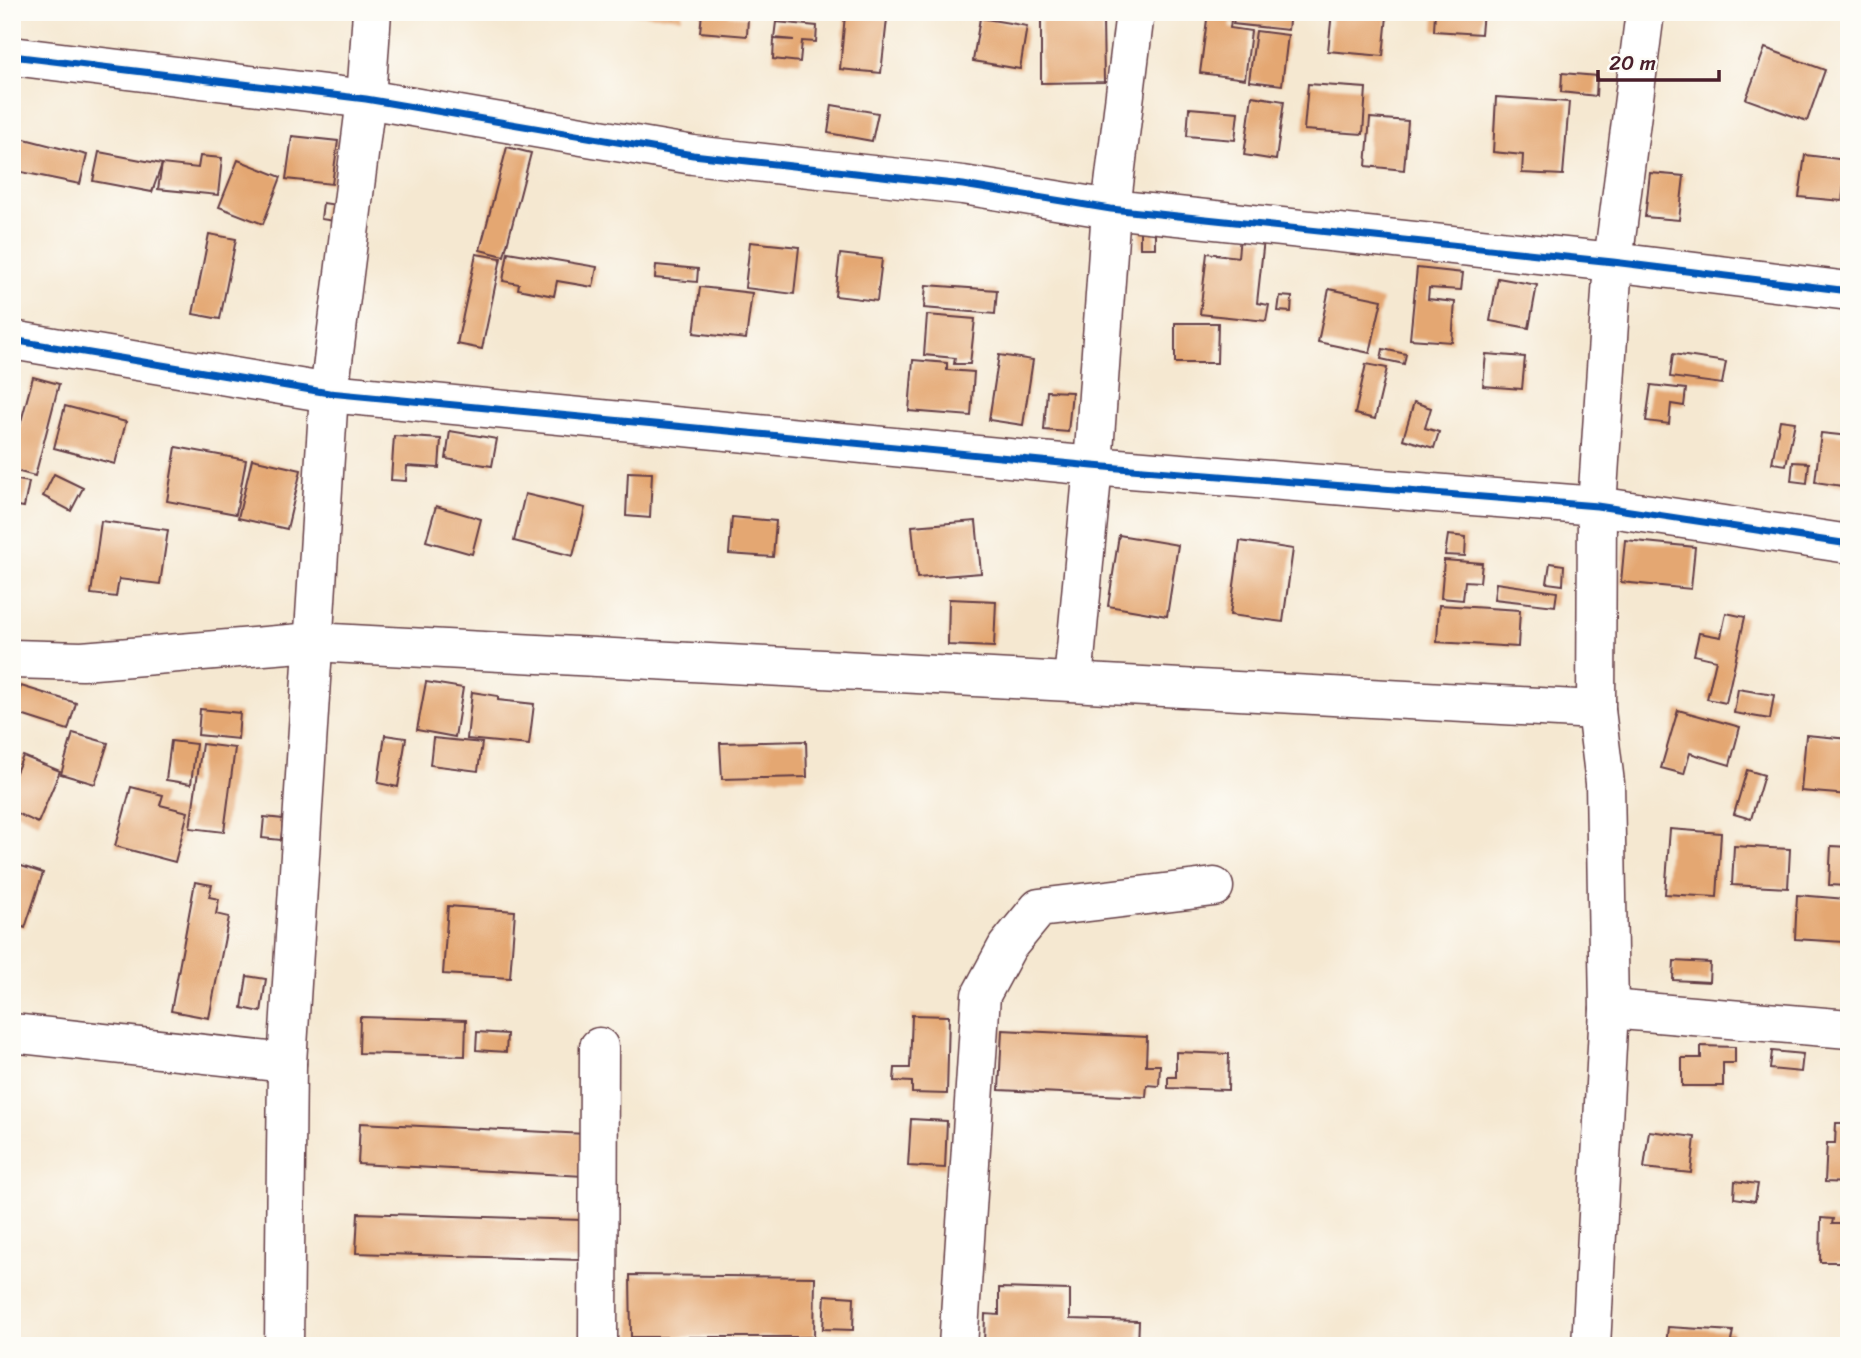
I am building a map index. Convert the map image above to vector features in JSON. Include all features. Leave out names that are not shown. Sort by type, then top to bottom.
[{"type":"street","points":[[284,1346],[286,1063],[329,393],[366,99],[372,12]]},
{"type":"street","points":[[1073,681],[1093,467],[1111,209],[1135,12]]},
{"type":"street","points":[[1591,1346],[1609,1009],[1605,783],[1597,710],[1597,506],[1613,262],[1645,12]]},
{"type":"street","points":[[12,56],[366,99],[693,155],[963,185],[1111,209],[1613,262],[1849,291]]},
{"type":"street","points":[[12,340],[329,393],[1093,467],[1597,506],[1849,544]]},
{"type":"street","points":[[12,659],[82,661],[313,642],[1597,710]]},
{"type":"street","points":[[958,1346],[981,995],[1007,947],[1039,908],[1214,887]]},
{"type":"street","points":[[1609,1009],[1849,1029]]},
{"type":"street","points":[[12,1033],[286,1063]]},
{"type":"street","points":[[598,1346],[599,1047]]},
{"type":"building","points":[[682,12],[682,18],[633,14]]},
{"type":"building","points":[[1208,12],[1232,12],[1230,28],[1251,31],[1245,79],[1200,73]]},
{"type":"building","points":[[1235,12],[1290,12],[1288,30],[1233,24]]},
{"type":"building","points":[[1332,12],[1387,16],[1383,56],[1328,51]]},
{"type":"building","points":[[1435,12],[1483,12],[1481,34],[1434,31]]},
{"type":"building","points":[[702,13],[748,17],[747,36],[700,32]]},
{"type":"building","points":[[845,15],[887,19],[881,73],[840,69]]},
{"type":"building","points":[[980,18],[1027,26],[1020,69],[973,61]]},
{"type":"building","points":[[1103,19],[1104,82],[1041,83],[1041,20]]},
{"type":"building","points":[[776,22],[817,26],[816,42],[802,41],[800,62],[773,59],[774,39],[794,40],[774,38]]},
{"type":"building","points":[[1256,31],[1288,35],[1282,85],[1249,81]]},
{"type":"building","points":[[1765,48],[1825,70],[1807,121],[1746,99]]},
{"type":"building","points":[[1562,73],[1597,76],[1596,96],[1561,92]]},
{"type":"building","points":[[1308,84],[1366,88],[1363,134],[1304,130]]},
{"type":"building","points":[[1252,96],[1284,101],[1276,160],[1244,155]]},
{"type":"building","points":[[1496,97],[1569,102],[1563,175],[1522,173],[1523,155],[1493,152]]},
{"type":"building","points":[[832,105],[878,113],[872,141],[828,133]]},
{"type":"building","points":[[1189,108],[1238,112],[1235,140],[1187,136]]},
{"type":"building","points":[[1370,118],[1408,121],[1404,170],[1366,166]]},
{"type":"building","points":[[13,136],[87,155],[80,184],[12,170]]},
{"type":"building","points":[[292,136],[338,141],[332,184],[286,179]]},
{"type":"building","points":[[507,147],[531,153],[504,256],[480,250]]},
{"type":"building","points":[[99,152],[162,164],[152,192],[93,181]]},
{"type":"building","points":[[1805,155],[1847,160],[1842,201],[1799,197]]},
{"type":"building","points":[[200,156],[222,158],[218,195],[158,189],[162,164],[198,168]]},
{"type":"building","points":[[238,160],[281,177],[263,224],[219,207]]},
{"type":"building","points":[[1650,173],[1684,176],[1679,220],[1645,217]]},
{"type":"building","points":[[323,203],[337,205],[335,221],[321,219]]},
{"type":"building","points":[[1140,224],[1155,224],[1155,248],[1140,248]]},
{"type":"building","points":[[209,234],[236,239],[220,319],[193,314]]},
{"type":"building","points":[[1240,236],[1264,239],[1257,303],[1269,305],[1266,321],[1200,314],[1207,253],[1238,257]]},
{"type":"building","points":[[750,242],[799,247],[794,294],[745,288]]},
{"type":"building","points":[[508,252],[597,267],[593,287],[557,281],[554,296],[518,289],[519,284],[503,281]]},
{"type":"building","points":[[476,254],[501,258],[482,349],[457,344]]},
{"type":"building","points":[[840,254],[882,259],[877,301],[835,296]]},
{"type":"building","points":[[656,265],[698,269],[697,282],[655,278]]},
{"type":"building","points":[[1417,268],[1463,273],[1461,290],[1429,288],[1428,299],[1455,302],[1452,342],[1410,339]]},
{"type":"building","points":[[1498,278],[1537,285],[1529,328],[1490,321]]},
{"type":"building","points":[[926,285],[997,290],[995,314],[924,308]]},
{"type":"building","points":[[700,287],[752,293],[746,339],[694,333]]},
{"type":"building","points":[[1329,289],[1382,300],[1370,353],[1318,342]]},
{"type":"building","points":[[1280,296],[1292,297],[1291,312],[1278,311]]},
{"type":"building","points":[[927,315],[975,319],[970,364],[954,364],[955,358],[924,355]]},
{"type":"building","points":[[1175,323],[1218,323],[1217,363],[1175,363]]},
{"type":"building","points":[[1383,349],[1406,354],[1404,364],[1381,359]]},
{"type":"building","points":[[1486,354],[1525,357],[1522,389],[1483,386]]},
{"type":"building","points":[[1673,354],[1726,362],[1722,384],[1670,377]]},
{"type":"building","points":[[999,355],[1033,360],[1023,425],[989,420]]},
{"type":"building","points":[[913,360],[947,363],[947,370],[974,372],[971,416],[909,411]]},
{"type":"building","points":[[1366,364],[1387,368],[1375,419],[1355,414]]},
{"type":"building","points":[[33,377],[59,384],[35,476],[12,470],[12,455]]},
{"type":"building","points":[[1651,385],[1686,389],[1684,406],[1671,404],[1669,424],[1646,421]]},
{"type":"building","points":[[1047,391],[1072,392],[1068,432],[1044,430]]},
{"type":"building","points":[[1414,402],[1431,408],[1425,428],[1439,432],[1434,448],[1403,439]]},
{"type":"building","points":[[65,406],[126,422],[115,464],[54,448]]},
{"type":"building","points":[[1780,420],[1795,422],[1786,465],[1772,463]]},
{"type":"building","points":[[450,431],[497,439],[492,466],[446,459]]},
{"type":"building","points":[[1821,433],[1849,436],[1849,487],[1815,482]]},
{"type":"building","points":[[394,436],[441,439],[439,468],[407,466],[406,481],[391,480]]},
{"type":"building","points":[[176,447],[246,460],[236,514],[167,501]]},
{"type":"building","points":[[252,459],[301,470],[287,529],[238,518]]},
{"type":"building","points":[[1793,462],[1809,463],[1807,483],[1791,481]]},
{"type":"building","points":[[628,472],[652,473],[650,518],[626,516]]},
{"type":"building","points":[[54,474],[83,488],[71,511],[43,496]]},
{"type":"building","points":[[12,479],[29,482],[24,507],[12,505]]},
{"type":"building","points":[[525,494],[585,508],[573,556],[514,541]]},
{"type":"building","points":[[436,506],[481,519],[472,554],[426,541]]},
{"type":"building","points":[[732,517],[776,521],[773,557],[729,554]]},
{"type":"building","points":[[101,521],[168,530],[160,584],[119,579],[116,597],[91,594]]},
{"type":"building","points":[[976,521],[981,573],[917,578],[912,526]]},
{"type":"building","points":[[1119,535],[1178,545],[1167,616],[1108,606]]},
{"type":"building","points":[[1448,535],[1466,537],[1465,556],[1445,555]]},
{"type":"building","points":[[1625,540],[1695,547],[1691,589],[1621,582]]},
{"type":"building","points":[[1240,541],[1293,549],[1283,622],[1230,615]]},
{"type":"building","points":[[1444,560],[1482,563],[1480,582],[1465,581],[1463,600],[1441,598]]},
{"type":"building","points":[[1550,563],[1564,565],[1563,585],[1547,583]]},
{"type":"building","points":[[1496,583],[1557,592],[1555,606],[1494,599]]},
{"type":"building","points":[[949,599],[996,601],[994,647],[948,645]]},
{"type":"building","points":[[1439,605],[1520,610],[1518,647],[1437,642]]},
{"type":"building","points":[[1726,613],[1745,617],[1726,703],[1707,699],[1716,660],[1694,655],[1699,633],[1721,637]]},
{"type":"building","points":[[426,682],[463,688],[455,737],[417,730]]},
{"type":"building","points":[[21,686],[76,703],[68,730],[12,712]]},
{"type":"building","points":[[1738,689],[1774,695],[1770,719],[1734,713]]},
{"type":"building","points":[[472,692],[498,696],[498,700],[534,704],[529,745],[467,739]]},
{"type":"building","points":[[200,709],[240,713],[238,739],[198,735]]},
{"type":"building","points":[[1678,710],[1740,727],[1730,765],[1690,753],[1684,774],[1661,768]]},
{"type":"building","points":[[73,733],[108,743],[95,784],[61,774]]},
{"type":"building","points":[[385,735],[406,738],[398,787],[378,783]]},
{"type":"building","points":[[1806,735],[1849,739],[1849,795],[1801,791]]},
{"type":"building","points":[[433,738],[482,743],[478,771],[430,765]]},
{"type":"building","points":[[171,741],[196,744],[191,784],[166,780]]},
{"type":"building","points":[[806,741],[807,777],[722,779],[720,743]]},
{"type":"building","points":[[202,744],[235,748],[224,832],[190,828]]},
{"type":"building","points":[[23,756],[60,771],[38,823],[14,812],[16,806],[12,804],[12,781]]},
{"type":"building","points":[[1747,770],[1764,775],[1751,819],[1734,814]]},
{"type":"building","points":[[131,787],[163,795],[160,805],[188,812],[175,862],[115,846]]},
{"type":"building","points":[[264,817],[283,819],[281,840],[262,838]]},
{"type":"building","points":[[1670,829],[1721,833],[1717,897],[1665,894]]},
{"type":"building","points":[[1734,846],[1790,849],[1788,888],[1732,885]]},
{"type":"building","points":[[1831,846],[1849,847],[1847,886],[1829,885]]},
{"type":"building","points":[[12,863],[43,873],[25,928],[12,923]]},
{"type":"building","points":[[195,882],[212,885],[209,897],[219,899],[216,914],[229,917],[209,1018],[171,1011]]},
{"type":"building","points":[[1797,895],[1846,899],[1844,942],[1795,939]]},
{"type":"building","points":[[448,906],[515,911],[510,978],[443,974]]},
{"type":"building","points":[[1674,961],[1710,963],[1709,982],[1673,980]]},
{"type":"building","points":[[247,976],[266,979],[261,1012],[242,1008]]},
{"type":"building","points":[[912,1015],[949,1016],[947,1094],[912,1093],[912,1082],[894,1081],[895,1068],[910,1068]]},
{"type":"building","points":[[360,1017],[466,1020],[465,1056],[359,1053]]},
{"type":"building","points":[[1002,1030],[1147,1037],[1146,1065],[1160,1065],[1159,1086],[1147,1085],[1146,1097],[999,1090]]},
{"type":"building","points":[[477,1032],[507,1034],[506,1052],[476,1050]]},
{"type":"building","points":[[1701,1046],[1735,1047],[1735,1063],[1723,1063],[1723,1086],[1682,1086],[1682,1058],[1701,1058]]},
{"type":"building","points":[[1772,1051],[1803,1054],[1801,1072],[1770,1069]]},
{"type":"building","points":[[1176,1052],[1229,1054],[1228,1090],[1168,1088],[1168,1077],[1176,1077]]},
{"type":"building","points":[[911,1119],[947,1121],[945,1168],[908,1166]]},
{"type":"building","points":[[360,1123],[586,1134],[584,1176],[358,1164]]},
{"type":"building","points":[[1836,1123],[1849,1123],[1849,1183],[1825,1182],[1827,1143],[1835,1143]]},
{"type":"building","points":[[1649,1131],[1695,1137],[1691,1173],[1644,1168]]},
{"type":"building","points":[[1735,1181],[1758,1184],[1755,1201],[1734,1198]]},
{"type":"building","points":[[358,1213],[583,1220],[582,1260],[356,1253]]},
{"type":"building","points":[[1821,1218],[1833,1219],[1832,1224],[1844,1224],[1843,1262],[1820,1262]]},
{"type":"building","points":[[630,1275],[815,1277],[814,1337],[631,1337]]},
{"type":"building","points":[[999,1288],[1070,1290],[1070,1319],[1139,1321],[1138,1346],[984,1346],[985,1314],[999,1315]]},
{"type":"building","points":[[825,1295],[854,1297],[853,1330],[823,1329]]},
{"type":"building","points":[[1668,1327],[1733,1331],[1731,1341],[1753,1342],[1753,1346],[1666,1346]]},
{"type":"cycle path","points":[[12,56],[366,99],[693,155],[963,185],[1111,209],[1613,262],[1849,291]]},
{"type":"cycle path","points":[[12,340],[329,393],[1093,466],[1597,506],[1849,544]]}]
